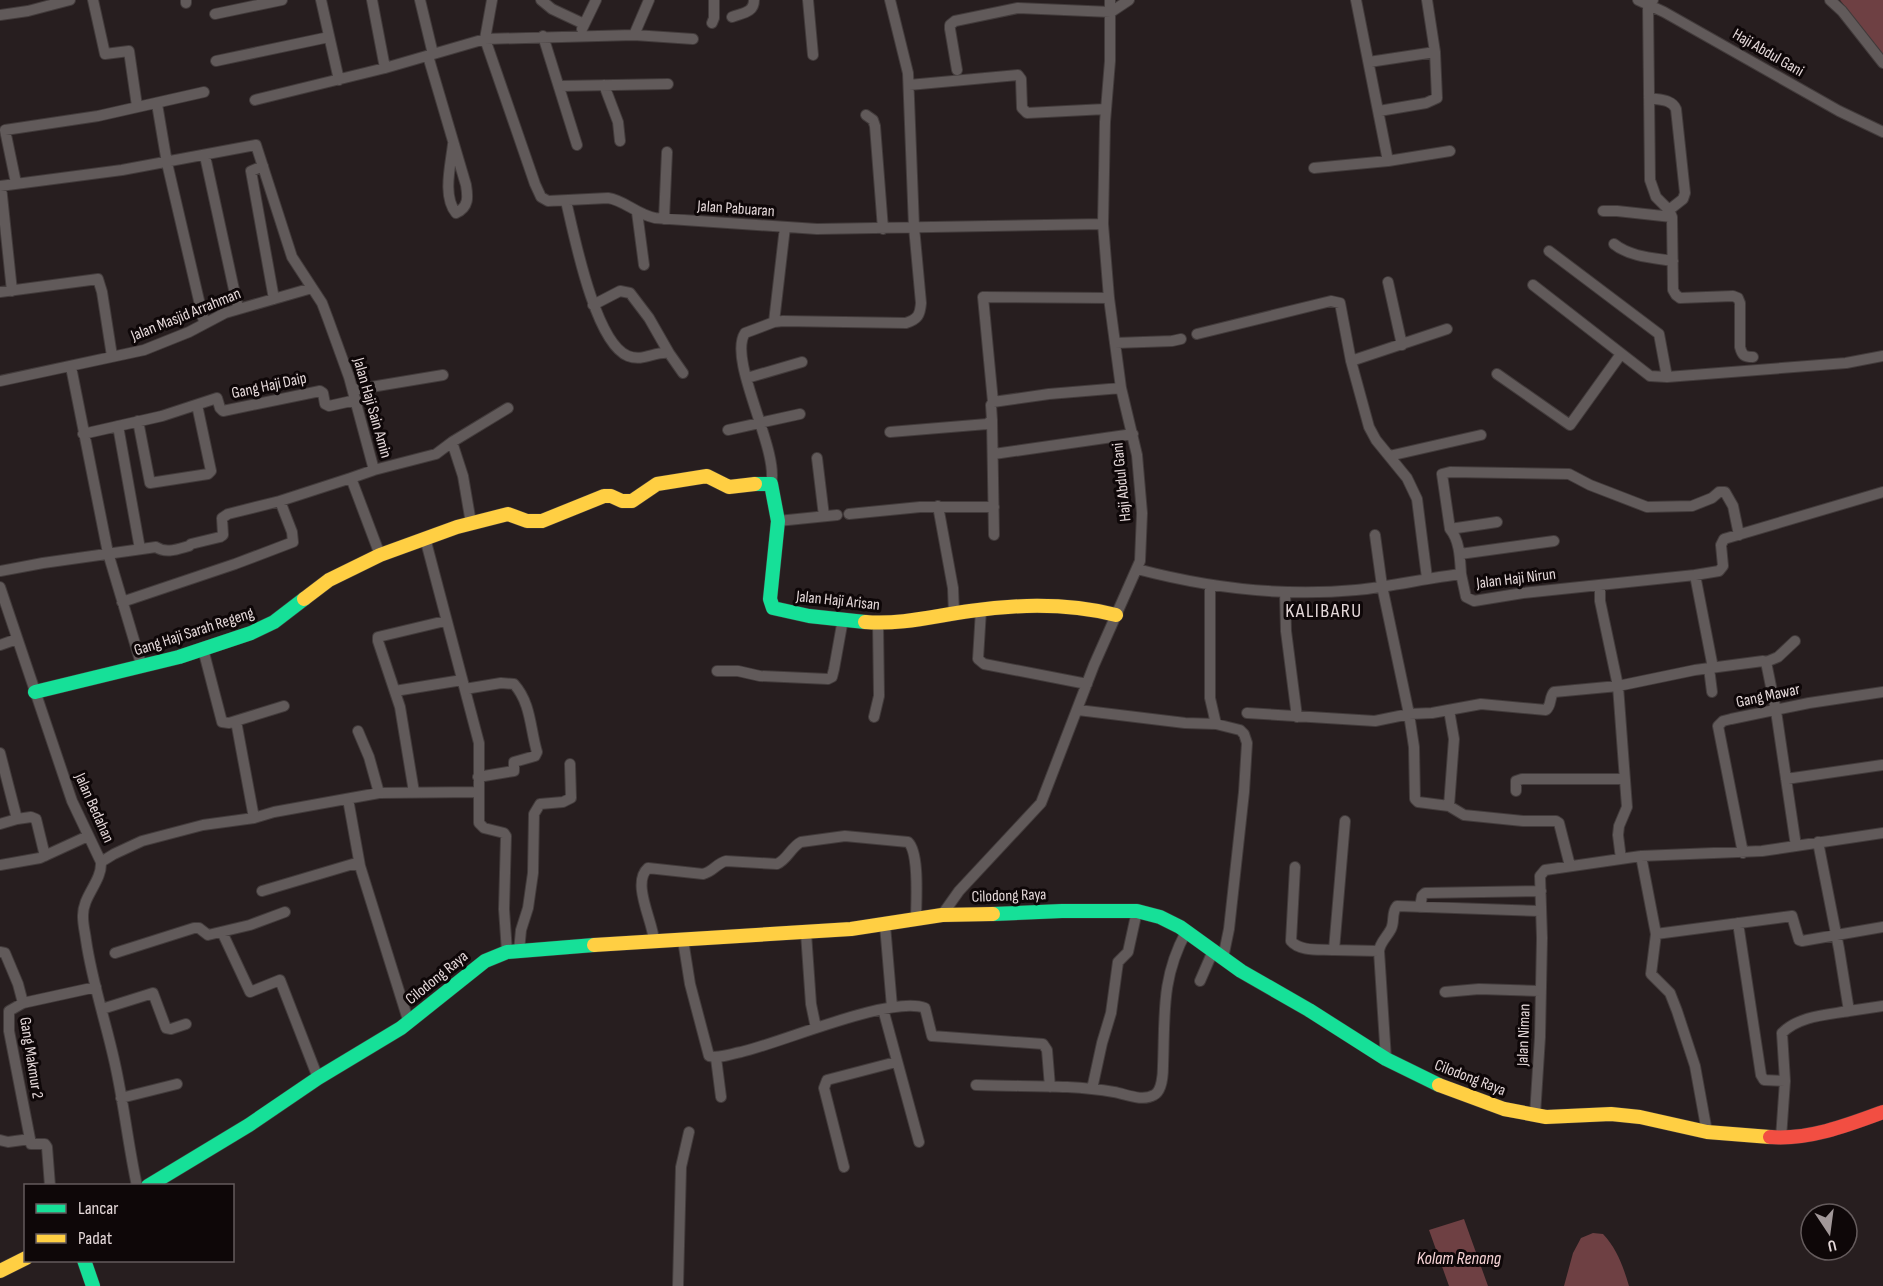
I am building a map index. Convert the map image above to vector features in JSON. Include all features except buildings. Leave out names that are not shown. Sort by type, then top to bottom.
[{"type":"street","points":[[0,15],[28,5],[70,0]]},
{"type":"street","points":[[93,0],[105,54],[127,51],[131,55],[138,106]]},
{"type":"street","points":[[214,14],[282,0]]},
{"type":"street","points":[[321,0],[339,80]]},
{"type":"street","points":[[372,0],[385,68]]},
{"type":"street","points":[[420,0],[430,55],[468,198],[464,208],[456,213],[451,205],[449,191],[453,144]]},
{"type":"street","points":[[485,39],[492,0]]},
{"type":"street","points":[[541,0],[552,9],[584,24]]},
{"type":"street","points":[[579,35],[596,0]]},
{"type":"street","points":[[634,35],[649,0]]},
{"type":"street","points":[[712,23],[714,0]]},
{"type":"street","points":[[732,17],[751,10],[754,0]]},
{"type":"street","points":[[808,0],[813,55]]},
{"type":"street","points":[[351,478],[380,555],[471,523],[512,514],[524,522],[538,522],[595,498],[611,495],[622,501],[632,501],[657,484],[700,476],[711,476],[726,486],[733,487],[771,484],[772,467],[740,346],[741,338],[745,333],[774,322],[906,323],[916,319],[921,313],[914,227],[909,85],[890,0]]},
{"type":"street","name":"Haji Abdul Gani","points":[[942,915],[959,891],[1041,803],[1087,684],[1140,561],[1142,513],[1137,455],[1121,388],[1109,298],[1103,224],[1110,0]]},
{"type":"street","points":[[957,70],[950,25],[955,21],[1017,4],[1111,12],[1129,0]]},
{"type":"street","points":[[1356,0],[1388,161]]},
{"type":"street","points":[[1379,111],[1426,103],[1437,98],[1436,52],[1427,0]]},
{"type":"street","points":[[1830,0],[1842,11],[1883,63]]},
{"type":"street","points":[[1647,2],[1650,180],[1656,197],[1671,213],[1673,290],[1680,298],[1733,296],[1738,298],[1742,353],[1746,357],[1753,357]]},
{"type":"street","name":"Haji Abdul Gani","points":[[1647,2],[1839,111],[1883,132]]},
{"type":"street","points":[[255,100],[385,68],[485,39],[634,35],[693,39]]},
{"type":"street","points":[[543,36],[577,145]]},
{"type":"street","points":[[216,61],[328,38]]},
{"type":"street","name":"Jalan Pabuaran","points":[[485,39],[541,197],[548,201],[615,199],[637,212],[664,219],[817,229],[1103,224]]},
{"type":"street","points":[[1369,62],[1436,52]]},
{"type":"street","points":[[909,85],[1018,75],[1021,79],[1022,108],[1027,113],[1106,109]]},
{"type":"street","points":[[560,86],[668,84]]},
{"type":"street","points":[[604,85],[618,122],[620,141]]},
{"type":"street","points":[[16,183],[2,131],[98,116],[204,92]]},
{"type":"street","points":[[1649,98],[1667,101],[1674,104],[1676,109],[1685,193],[1683,199],[1671,213]]},
{"type":"street","points":[[157,104],[167,163],[204,322]]},
{"type":"street","points":[[866,115],[873,120],[875,126],[883,229]]},
{"type":"street","name":"Jalan Haji Sain Amin","points":[[140,549],[156,547],[161,550],[174,550],[220,537],[223,535],[223,516],[280,501],[374,470],[354,395],[328,319],[292,257],[256,145],[205,156]]},
{"type":"street","points":[[1314,168],[1388,161],[1450,151]]},
{"type":"street","points":[[664,219],[667,152]]},
{"type":"street","points":[[12,291],[3,224],[1,186],[97,174],[205,156],[238,308]]},
{"type":"street","points":[[263,166],[251,171],[274,299]]},
{"type":"street","points":[[566,201],[593,305],[608,335],[629,357],[641,358],[665,352],[669,354]]},
{"type":"street","points":[[1603,211],[1671,213]]},
{"type":"street","points":[[637,212],[637,229],[644,265]]},
{"type":"street","points":[[774,322],[785,227]]},
{"type":"street","points":[[1614,244],[1622,251],[1673,261]]},
{"type":"street","points":[[1549,250],[1659,334],[1668,378]]},
{"type":"street","points":[[0,292],[98,279],[112,356]]},
{"type":"street","points":[[1388,282],[1402,345]]},
{"type":"street","points":[[1533,285],[1650,376],[1668,378],[1846,363],[1883,356]]},
{"type":"street","name":"Jalan Masjid Arrahman","points":[[0,381],[144,350],[180,336],[204,322],[238,308],[312,288]]},
{"type":"street","points":[[593,305],[620,291],[630,293],[649,318],[682,373]]},
{"type":"street","points":[[994,535],[994,454],[991,405],[993,402],[983,297],[1109,298]]},
{"type":"street","points":[[1197,334],[1337,301],[1340,303],[1351,361],[1369,427],[1376,440],[1407,478],[1417,499],[1427,578]]},
{"type":"street","points":[[1351,361],[1447,329]]},
{"type":"street","points":[[1115,343],[1181,339]]},
{"type":"street","points":[[1497,374],[1570,424],[1621,354]]},
{"type":"street","points":[[747,378],[802,362]]},
{"type":"street","points":[[71,367],[108,553],[142,667]]},
{"type":"street","points":[[354,395],[443,375]]},
{"type":"street","points":[[993,402],[1049,393],[1121,388]]},
{"type":"street","name":"Gang Haji Daip","points":[[83,434],[217,399],[223,411],[320,391],[329,406],[354,395]]},
{"type":"street","points":[[138,421],[150,483],[208,474],[211,471],[197,405]]},
{"type":"street","points":[[374,470],[436,454],[508,408]]},
{"type":"street","points":[[728,430],[800,414]]},
{"type":"street","points":[[890,432],[987,424],[992,420]]},
{"type":"street","points":[[0,571],[140,549],[118,426]]},
{"type":"street","points":[[994,454],[1133,434]]},
{"type":"street","points":[[1389,456],[1481,435]]},
{"type":"street","points":[[452,442],[463,476],[471,523]]},
{"type":"street","points":[[817,458],[824,516]]},
{"type":"street","points":[[1461,574],[1460,554],[1455,536],[1450,529],[1442,474],[1450,472],[1569,474],[1590,485],[1647,507],[1692,506],[1712,498],[1719,492],[1725,492],[1733,506],[1739,535],[1883,492]]},
{"type":"street","name":"Jalan Haji Arisan","points":[[771,484],[778,521],[770,599],[774,609],[878,623],[903,622],[981,610],[1019,607],[1091,608],[1116,615]]},
{"type":"street","points":[[122,602],[293,542],[292,532],[280,501]]},
{"type":"street","points":[[849,514],[938,506],[994,507]]},
{"type":"street","points":[[938,506],[953,588],[954,614]]},
{"type":"street","points":[[778,521],[837,515]]},
{"type":"street","points":[[1450,529],[1497,522]]},
{"type":"street","points":[[1376,535],[1382,586],[1414,747],[1415,799],[1418,802],[1449,806],[1464,815],[1523,821],[1556,821],[1559,823],[1570,866]]},
{"type":"street","name":"Jalan Haji Nirun","points":[[1137,569],[1210,585],[1252,591],[1317,593],[1461,574],[1466,597],[1474,601],[1523,593],[1695,575],[1722,568],[1724,566],[1722,541],[1739,535]]},
{"type":"street","points":[[425,538],[479,743],[477,817],[481,826],[504,833],[506,836],[504,909],[518,951]]},
{"type":"street","points":[[1460,554],[1554,541]]},
{"type":"street","name":"Gang Haji Sarah Regeng","points":[[36,692],[142,667],[251,633],[274,622],[329,580],[380,555]]},
{"type":"street","points":[[1695,575],[1711,668],[1712,692]]},
{"type":"street","points":[[1210,585],[1210,698],[1216,724]]},
{"type":"street","name":"Jalan Bedahan","points":[[0,586],[72,801],[102,862],[96,882],[88,895],[82,917],[89,963],[102,1009],[137,1184]]},
{"type":"street","points":[[1600,586],[1600,601],[1618,686],[1627,807],[1619,825],[1621,859]]},
{"type":"street","points":[[1285,592],[1286,631],[1297,717]]},
{"type":"street","points":[[981,610],[978,659],[984,664],[1087,684]]},
{"type":"street","points":[[717,671],[828,679],[832,677],[843,619]]},
{"type":"street","points":[[414,792],[395,691],[378,637],[446,621]]},
{"type":"street","points":[[874,717],[879,696],[878,623]]},
{"type":"street","points":[[0,645],[17,639]]},
{"type":"street","points":[[1247,712],[1376,721],[1481,704],[1546,710],[1550,706],[1551,695],[1554,692],[1618,686],[1711,668],[1766,662],[1778,657],[1795,641]]},
{"type":"street","points":[[203,649],[222,722],[226,724],[284,706]]},
{"type":"street","points":[[1766,662],[1776,711],[1796,846]]},
{"type":"street","points":[[395,691],[501,683],[514,684],[522,692],[528,707],[537,752],[535,756],[514,762],[514,771],[478,777]]},
{"type":"street","name":"Gang Mawar","points":[[1743,853],[1718,726],[1723,721],[1731,719],[1809,703],[1883,692]]},
{"type":"street","points":[[1077,710],[1185,723],[1216,724],[1240,730],[1244,734],[1247,743],[1230,929],[1218,955],[1200,981]]},
{"type":"street","points":[[1449,710],[1454,738],[1449,806]]},
{"type":"street","points":[[236,721],[254,818]]},
{"type":"street","points":[[358,731],[369,757],[378,793]]},
{"type":"street","points":[[0,753],[16,819]]},
{"type":"street","points":[[518,951],[533,873],[534,814],[540,804],[563,802],[571,798],[570,764]]},
{"type":"street","points":[[1786,779],[1882,765]]},
{"type":"street","points":[[1516,791],[1516,781],[1522,779],[1625,779]]},
{"type":"street","points":[[102,862],[126,848],[168,833],[203,825],[254,818],[274,812],[378,793],[478,792]]},
{"type":"street","points":[[348,799],[360,866],[409,1023]]},
{"type":"street","points":[[0,824],[31,816],[36,819],[45,856]]},
{"type":"street","points":[[1334,950],[1345,821]]},
{"type":"street","points":[[1420,908],[1422,896],[1425,893],[1541,891],[1540,876],[1545,870],[1641,856],[1743,853],[1883,833]]},
{"type":"street","points":[[0,865],[27,862],[88,836]]},
{"type":"street","points":[[654,941],[641,885],[644,872],[648,868],[704,874],[719,863],[726,861],[777,864],[801,843],[845,836],[908,842],[912,845],[915,860],[916,920]]},
{"type":"street","points":[[1818,842],[1849,1011]]},
{"type":"street","points":[[1641,856],[1656,934],[1650,974],[1670,993],[1677,1011],[1695,1065],[1707,1132]]},
{"type":"street","points":[[262,891],[353,864],[360,866]]},
{"type":"street","points":[[1295,867],[1291,941],[1300,948],[1379,951]]},
{"type":"street","name":"Jalan Niman","points":[[1535,1115],[1541,891]]},
{"type":"street","points":[[1386,1059],[1379,946],[1392,928],[1393,910],[1397,906],[1540,911]]},
{"type":"street","points":[[1092,1089],[1111,1013],[1118,962],[1128,952],[1137,911]]},
{"type":"street","name":"Cilodong Raya","points":[[150,1184],[249,1125],[318,1078],[409,1023],[485,961],[518,951],[806,933],[885,925],[942,915],[1137,911],[1160,917],[1261,983],[1309,1010],[1386,1059],[1453,1090],[1504,1109],[1561,1118],[1611,1114],[1640,1117],[1707,1132],[1781,1138],[1838,1129],[1883,1112]]},
{"type":"street","points":[[115,953],[194,928],[199,928],[208,935],[285,912]]},
{"type":"street","points":[[1656,934],[1792,916],[1800,941],[1883,927]]},
{"type":"street","points":[[1738,923],[1761,1075],[1767,1081],[1785,1081]]},
{"type":"street","points":[[885,925],[887,1008],[896,1062],[919,1142]]},
{"type":"street","points":[[222,932],[250,992],[280,980],[318,1078]]},
{"type":"street","points":[[976,1085],[1092,1089],[1142,1098],[1152,1097],[1158,1092],[1163,1073],[1165,991],[1176,951],[1186,932]]},
{"type":"street","points":[[806,933],[811,1005],[816,1028]]},
{"type":"street","points":[[683,940],[690,984],[709,1056],[716,1058],[752,1049],[887,1008],[917,1005],[925,1008],[932,1036],[1043,1044],[1047,1050],[1050,1087]]},
{"type":"street","points":[[0,952],[5,953],[10,963],[23,1003]]},
{"type":"street","name":"Gang Makmur 2","points":[[30,1139],[9,1031],[10,1008],[96,987]]},
{"type":"street","points":[[1445,992],[1479,989],[1540,991]]},
{"type":"street","points":[[102,1009],[153,993],[166,1028],[171,1029],[186,1024]]},
{"type":"street","points":[[1781,1138],[1785,1081],[1782,1033],[1790,1026],[1802,1021],[1883,1006]]},
{"type":"street","points":[[716,1058],[721,1097]]},
{"type":"street","points":[[844,1167],[824,1088],[825,1083],[827,1080],[896,1062]]},
{"type":"street","points":[[121,1098],[177,1084]]},
{"type":"street","points":[[678,1286],[681,1167],[689,1132]]},
{"type":"street","points":[[0,1140],[8,1142],[30,1139],[33,1145],[42,1143],[47,1147],[50,1184]]},
{"type":"street","points":[[0,1271],[24,1259]]},
{"type":"street","points":[[85,1262],[93,1286]]},
{"type":"water","points":[[1840,0],[1883,0],[1883,54]]},
{"type":"water","name":"Kolam Renang","points":[[1464,1219],[1488,1286],[1449,1286],[1429,1230]]},
{"type":"water","points":[[1593,1233],[1603,1234],[1612,1246],[1629,1286],[1564,1286],[1573,1253],[1581,1238]]},
{"type":"traffic: fast","points":[[755,484],[771,484],[778,521],[770,599],[773,608],[809,616],[865,622]]},
{"type":"traffic: fast","points":[[35,692],[179,657],[251,633],[274,622],[304,599]]},
{"type":"traffic: fast","points":[[993,914],[1137,911],[1160,917],[1180,927],[1241,971],[1309,1010],[1386,1059],[1439,1085]]},
{"type":"traffic: fast","points":[[151,1184],[401,1028],[485,961],[507,952],[594,945]]},
{"type":"traffic: fast","points":[[85,1262],[93,1286]]},
{"type":"traffic: slow","points":[[304,599],[329,580],[380,555],[457,527],[508,514],[527,521],[542,521],[604,496],[632,501],[657,484],[707,476],[729,487],[755,484]]},
{"type":"traffic: slow","points":[[865,622],[905,621],[1025,606],[1080,608],[1116,615]]},
{"type":"traffic: slow","points":[[594,945],[851,929],[942,915],[993,914]]},
{"type":"traffic: slow","points":[[1439,1085],[1504,1109],[1546,1117],[1611,1114],[1640,1117],[1707,1132],[1770,1137]]},
{"type":"traffic: slow","points":[[0,1271],[24,1259]]},
{"type":"traffic: jam","points":[[1770,1137],[1814,1134],[1883,1112]]},
{"type":"district","name":"KALIBARU","points":[[1324,611]]}]
